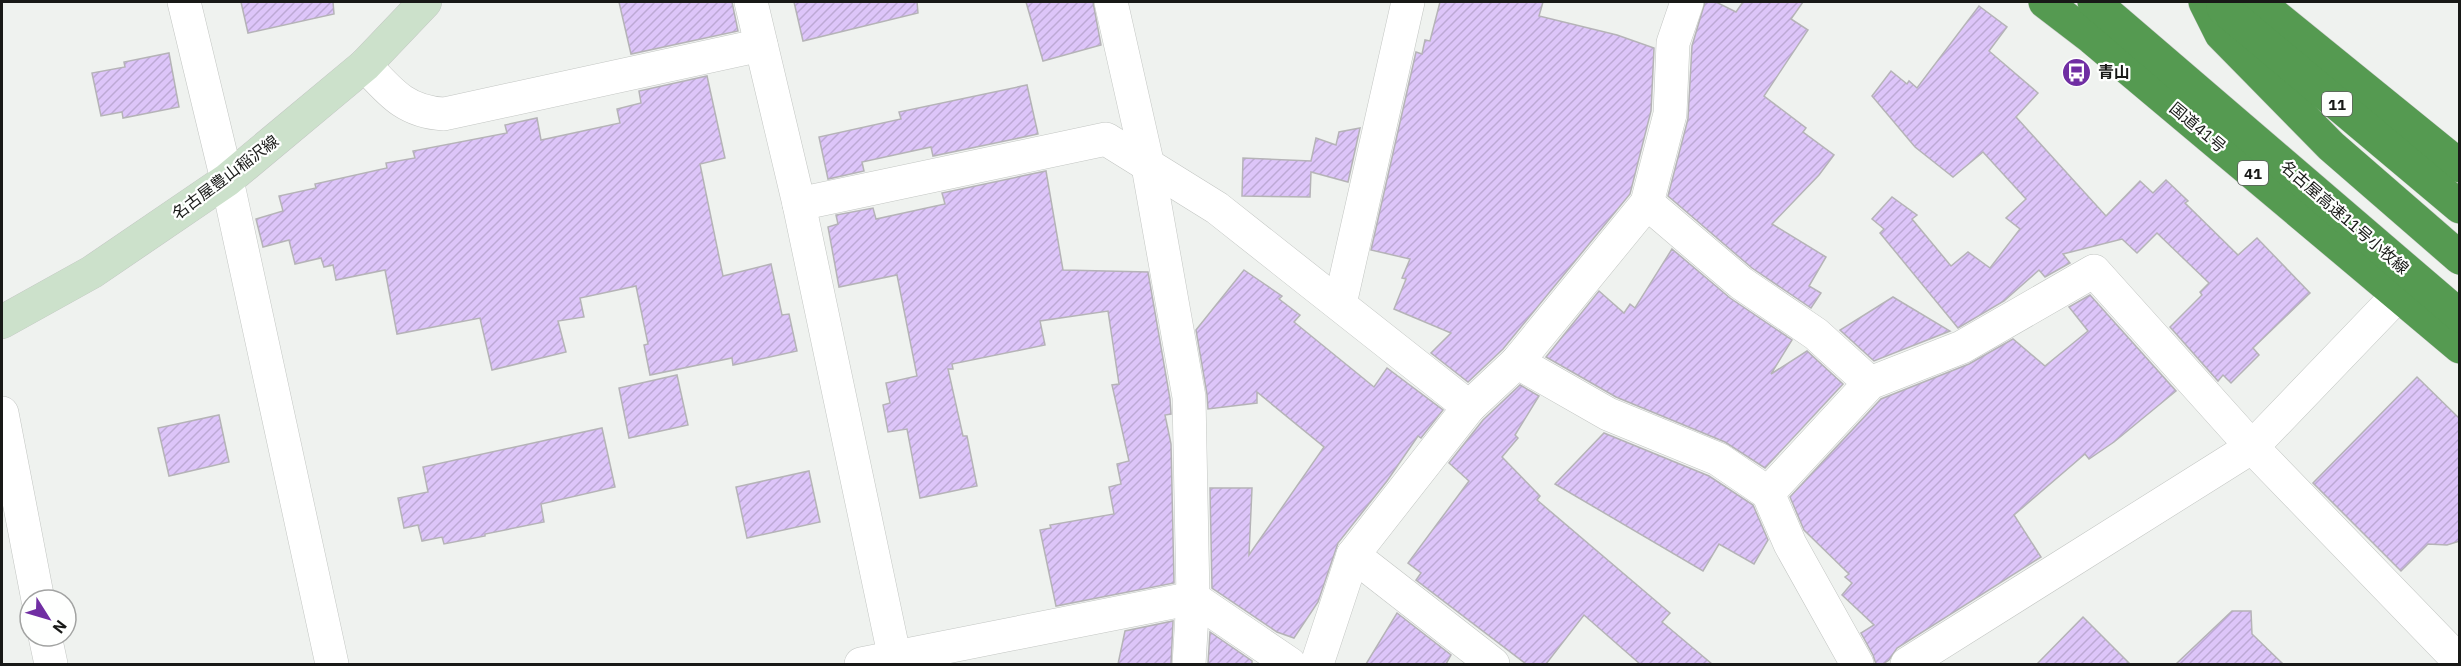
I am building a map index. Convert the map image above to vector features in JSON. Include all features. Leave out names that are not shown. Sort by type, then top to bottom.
[{"type":"highway","name":"国道41号","points":[[2045,2],[2092,38],[2460,347]]},
{"type":"highway","name":"名古屋高速11号小牧線","points":[[2094,2],[2460,316]]},
{"type":"highway","points":[[2205,2],[2221,34],[2331,146],[2460,258]]},
{"type":"highway","name":"11","points":[[2214,2],[2460,207]]},
{"type":"highway","points":[[2258,2],[2460,166]]},
{"type":"main road","name":"名古屋豊山稲沢線","points":[[2,322],[92,272],[227,180],[365,65],[424,2]]},
{"type":"street","points":[[184,2],[227,180],[332,664]]},
{"type":"street","points":[[750,2],[799,204],[895,661]]},
{"type":"street","points":[[1111,2],[1148,166],[1189,398],[1193,598],[1189,664]]},
{"type":"street","points":[[1340,304],[1408,2]]},
{"type":"street","points":[[1317,664],[1353,555],[1469,406],[1517,362],[1647,203],[1670,114],[1673,43],[1686,2]]},
{"type":"street","points":[[365,65],[394,96],[426,113],[444,114],[761,45]]},
{"type":"street","points":[[799,204],[1106,139],[1217,208],[1469,406]]},
{"type":"street","points":[[1647,203],[1742,283],[1816,334],[1870,382]]},
{"type":"street","points":[[1768,493],[1870,382],[1962,347],[2094,271],[2252,447],[2460,662]]},
{"type":"street","points":[[1907,664],[2252,447],[2398,295]]},
{"type":"street","points":[[1517,362],[1608,414],[1718,459],[1768,493],[1790,544],[1857,664]]},
{"type":"street","points":[[2,413],[36,588]]},
{"type":"street","points":[[1353,555],[1494,664]]},
{"type":"street","points":[[861,664],[895,661],[1193,598],[1290,664]]},
{"type":"street","points":[[48,648],[51,664]]},
{"type":"building","points":[[241,2],[333,2],[334,14],[248,33]]},
{"type":"building","points":[[619,2],[732,2],[738,31],[631,54]]},
{"type":"building","points":[[794,2],[917,2],[918,13],[803,41]]},
{"type":"building","points":[[1026,2],[1093,2],[1101,45],[1043,61]]},
{"type":"building","points":[[1440,2],[1543,2],[1539,16],[1617,35],[1654,48],[1651,111],[1630,194],[1503,349],[1468,382],[1431,353],[1451,333],[1394,309],[1406,279],[1402,278],[1410,259],[1371,250],[1416,52],[1422,54],[1425,40],[1430,41]]},
{"type":"building","points":[[1705,2],[1716,2],[1736,12],[1743,2],[1803,2],[1791,19],[1808,30],[1764,96],[1806,128],[1803,132],[1834,155],[1819,175],[1772,224],[1826,257],[1809,286],[1821,293],[1811,308],[1752,268],[1668,196],[1688,119],[1692,46]]},
{"type":"building","points":[[1979,6],[2007,27],[1989,51],[2038,93],[2016,117],[2106,216],[2140,181],[2153,193],[2166,180],[2188,201],[2185,203],[2238,255],[2257,238],[2310,293],[2253,348],[2259,355],[2231,383],[2223,375],[2218,381],[2170,327],[2202,295],[2200,292],[2209,283],[2157,233],[2137,253],[2122,239],[2063,254],[2070,263],[2045,277],[2039,270],[2004,301],[1958,328],[1880,233],[1884,229],[1872,219],[1892,197],[1917,215],[1912,219],[1951,266],[1968,252],[1990,268],[2020,229],[2006,218],[2026,199],[1983,152],[1953,177],[1915,147],[1872,96],[1891,71],[1907,84],[1909,81],[1917,88]]},
{"type":"building","points":[[169,53],[179,107],[123,118],[122,112],[101,116],[92,73],[125,67],[124,62]]},
{"type":"building","points":[[707,76],[725,158],[700,164],[723,276],[771,264],[782,315],[789,314],[797,351],[733,365],[732,358],[650,375],[644,345],[648,344],[636,286],[580,298],[584,317],[558,321],[566,352],[492,370],[480,318],[397,334],[385,270],[336,280],[333,265],[324,267],[321,258],[295,264],[289,240],[263,247],[256,219],[283,211],[279,196],[316,188],[315,184],[387,168],[386,163],[415,158],[413,151],[507,133],[505,125],[537,118],[541,140],[620,123],[617,109],[641,103],[639,91]]},
{"type":"building","points":[[1027,85],[1038,134],[933,156],[931,147],[862,162],[864,171],[828,179],[819,137],[901,119],[899,112]]},
{"type":"building","points":[[1360,128],[1348,182],[1311,172],[1310,197],[1242,196],[1243,158],[1311,161],[1316,138],[1336,145],[1339,132]]},
{"type":"building","points":[[1046,171],[1063,270],[1148,272],[1171,414],[1165,415],[1171,444],[1174,583],[1056,606],[1040,530],[1051,528],[1050,525],[1114,514],[1109,487],[1121,484],[1117,464],[1129,461],[1112,385],[1119,384],[1108,311],[1040,321],[1045,345],[952,364],[953,369],[948,369],[963,436],[967,436],[977,486],[920,498],[907,429],[888,432],[883,405],[890,403],[886,383],[917,376],[897,275],[839,287],[828,227],[838,224],[836,215],[873,208],[876,219],[945,204],[942,193]]},
{"type":"building","points":[[1672,249],[1730,298],[1792,340],[1771,374],[1807,351],[1843,384],[1765,468],[1725,442],[1616,397],[1546,357],[1599,291],[1624,313],[1630,304],[1635,308]]},
{"type":"building","points":[[1244,270],[1282,296],[1279,299],[1300,315],[1294,322],[1374,387],[1387,368],[1443,410],[1421,438],[1418,436],[1387,481],[1338,543],[1318,602],[1294,638],[1277,632],[1212,588],[1210,488],[1252,488],[1249,555],[1324,447],[1257,392],[1257,403],[1208,409],[1196,330]]},
{"type":"building","points":[[2090,295],[2176,391],[2114,442],[2089,459],[2085,454],[2014,515],[2041,557],[1897,648],[1889,660],[1883,664],[1876,664],[1861,633],[1874,625],[1842,595],[1852,583],[1845,577],[1849,574],[1804,530],[1790,497],[1881,399],[1969,364],[2013,339],[2045,366],[2088,331],[2069,307]]},
{"type":"building","points":[[1893,297],[1950,331],[1874,361],[1840,330]]},
{"type":"building","points":[[677,375],[688,425],[629,438],[619,388]]},
{"type":"building","points":[[2417,377],[2460,419],[2460,541],[2447,545],[2428,544],[2401,571],[2313,483]]},
{"type":"building","points":[[1520,385],[1539,396],[1515,435],[1518,438],[1502,457],[1540,496],[1537,500],[1670,613],[1662,622],[1712,664],[1640,664],[1584,615],[1546,664],[1526,664],[1416,580],[1421,573],[1408,563],[1469,481],[1449,463],[1483,420]]},
{"type":"building","points":[[219,415],[229,462],[169,476],[158,428]]},
{"type":"building","points":[[602,428],[615,487],[541,504],[544,522],[444,544],[442,537],[422,541],[418,525],[404,528],[398,498],[428,492],[423,467]]},
{"type":"building","points":[[1604,433],[1709,476],[1753,505],[1768,540],[1754,564],[1719,544],[1703,571],[1555,484]]},
{"type":"building","points":[[809,471],[820,522],[747,538],[736,487]]},
{"type":"building","points":[[2232,611],[2251,611],[2252,634],[2283,664],[2176,664]]},
{"type":"building","points":[[1397,613],[1451,655],[1446,664],[1366,664]]},
{"type":"building","points":[[2083,617],[2130,664],[2037,664]]},
{"type":"building","points":[[1173,621],[1171,664],[1118,664],[1125,631]]},
{"type":"building","points":[[1210,632],[1252,661],[1252,664],[1208,664]]},
{"type":"place","name":"青山","points":[[2077,72]]}]
